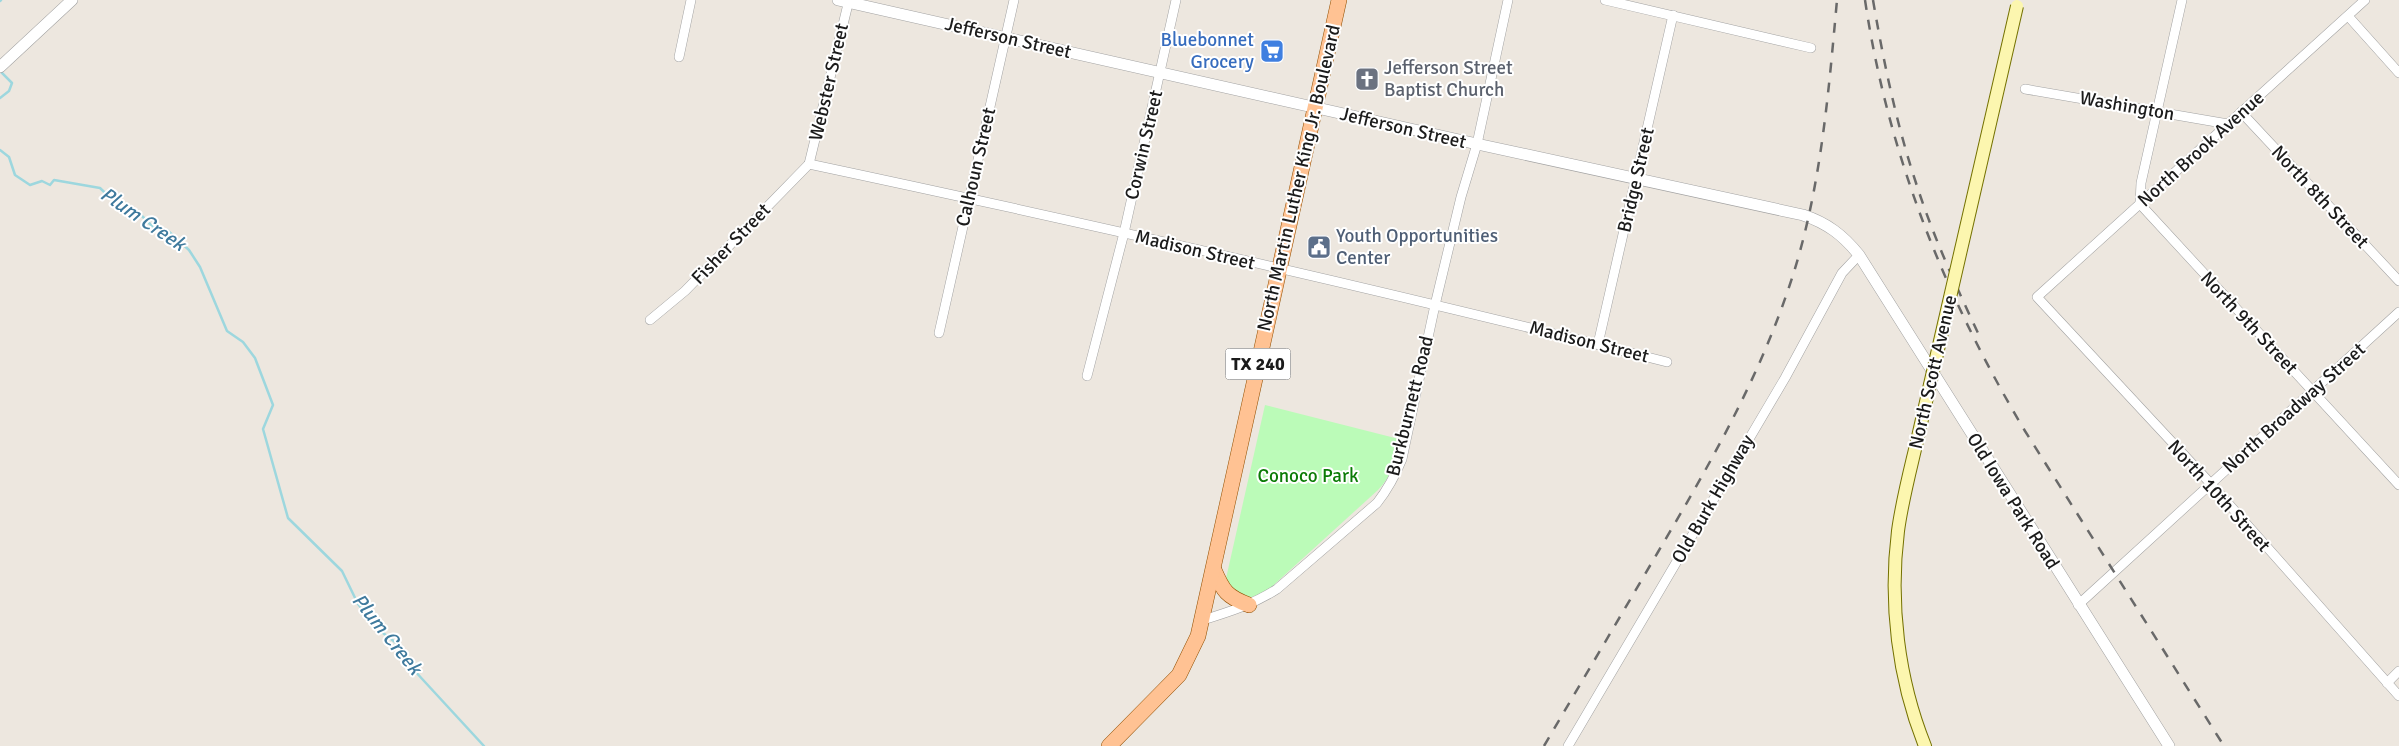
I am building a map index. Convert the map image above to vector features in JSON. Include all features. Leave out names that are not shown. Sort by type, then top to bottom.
[{"type":"main road","name":"North Martin Luther King Jr. Boulevard","points":[[1203,620],[1278,269],[1339,0]]},
{"type":"main road","name":"North Scott Avenue","points":[[1925,746],[1905,680],[1895,605],[1894,574],[1898,531],[2017,3]]},
{"type":"main road","points":[[1214,570],[1227,594],[1232,599],[1249,605]]},
{"type":"main road","name":"TX 240","points":[[1109,746],[1179,675],[1195,646],[1203,620]]},
{"type":"street","points":[[0,67],[72,0]]},
{"type":"street","points":[[678,57],[691,0]]},
{"type":"street","name":"Calhoun Street","points":[[939,334],[1014,0]]},
{"type":"street","name":"Corwin Street","points":[[1087,376],[1124,233],[1176,0]]},
{"type":"street","name":"Burkburnett Road","points":[[1203,620],[1249,605],[1277,589],[1377,503],[1389,488],[1402,458],[1435,305],[1461,197],[1477,144],[1508,0]]},
{"type":"street","points":[[1605,0],[1811,48]]},
{"type":"street","points":[[2140,204],[2141,183],[2182,0]]},
{"type":"street","points":[[2353,0],[2364,1]]},
{"type":"street","name":"Jefferson Street","points":[[845,1],[1818,220],[1837,231],[1859,255]]},
{"type":"street","name":"Webster Street","points":[[809,164],[845,1]]},
{"type":"street","name":"North Brook Avenue","points":[[2037,298],[2364,1]]},
{"type":"street","name":"Bridge Street","points":[[1598,344],[1673,15]]},
{"type":"street","points":[[2348,16],[2399,73]]},
{"type":"street","name":"Washington","points":[[2025,89],[2228,124]]},
{"type":"street","name":"North 8th Street","points":[[2242,112],[2399,281]]},
{"type":"street","name":"Madison Street","points":[[809,164],[1124,233],[1435,305],[1667,362]]},
{"type":"street","name":"Fisher Street","points":[[650,320],[685,291],[809,164]]},
{"type":"street","name":"North 9th Street","points":[[2140,204],[2399,486]]},
{"type":"street","name":"Old Iowa Park Road","points":[[1859,255],[1950,402],[2026,518],[2078,605],[2169,746]]},
{"type":"street","name":"Old Burk Highway","points":[[1568,746],[1785,378],[1842,273],[1859,255]]},
{"type":"street","name":"North 10th Street","points":[[2037,298],[2211,484],[2399,696]]},
{"type":"street","name":"North Broadway Street","points":[[2078,605],[2399,312]]},
{"type":"street","points":[[2387,683],[2399,671]]},
{"type":"green space","name":"Conoco Park","points":[[1265,405],[1399,439],[1393,467],[1383,485],[1266,592],[1246,599],[1225,583]]},
{"type":"waterway","name":"Plum Creek","points":[[0,71],[12,83],[9,91],[0,98]]},
{"type":"waterway","name":"Plum Creek","points":[[0,150],[9,157],[15,175],[30,185],[42,181],[50,185],[54,180],[100,188],[124,211],[136,210],[156,230],[167,230],[189,250],[200,267],[227,331],[243,342],[255,358],[273,405],[263,429],[288,518],[342,571],[358,604],[379,630],[399,645],[413,669],[484,746]]},
{"type":"railway","points":[[1544,746],[1712,458],[1745,394],[1774,327],[1798,257],[1815,185],[1826,111],[1837,0]]},
{"type":"railway","points":[[1865,0],[1875,58],[1888,114],[1905,169],[1945,277],[1969,329],[2025,431],[2224,746]]},
{"type":"railway","points":[[1873,0],[1892,95],[1910,166],[1938,244],[1978,333]]},
{"type":"place","name":"Bluebonnet Grocery","points":[[1272,51]]},
{"type":"place","name":"Jefferson Street Baptist Church","points":[[1367,79]]},
{"type":"place","name":"Youth Opportunities Center","points":[[1319,247]]}]
